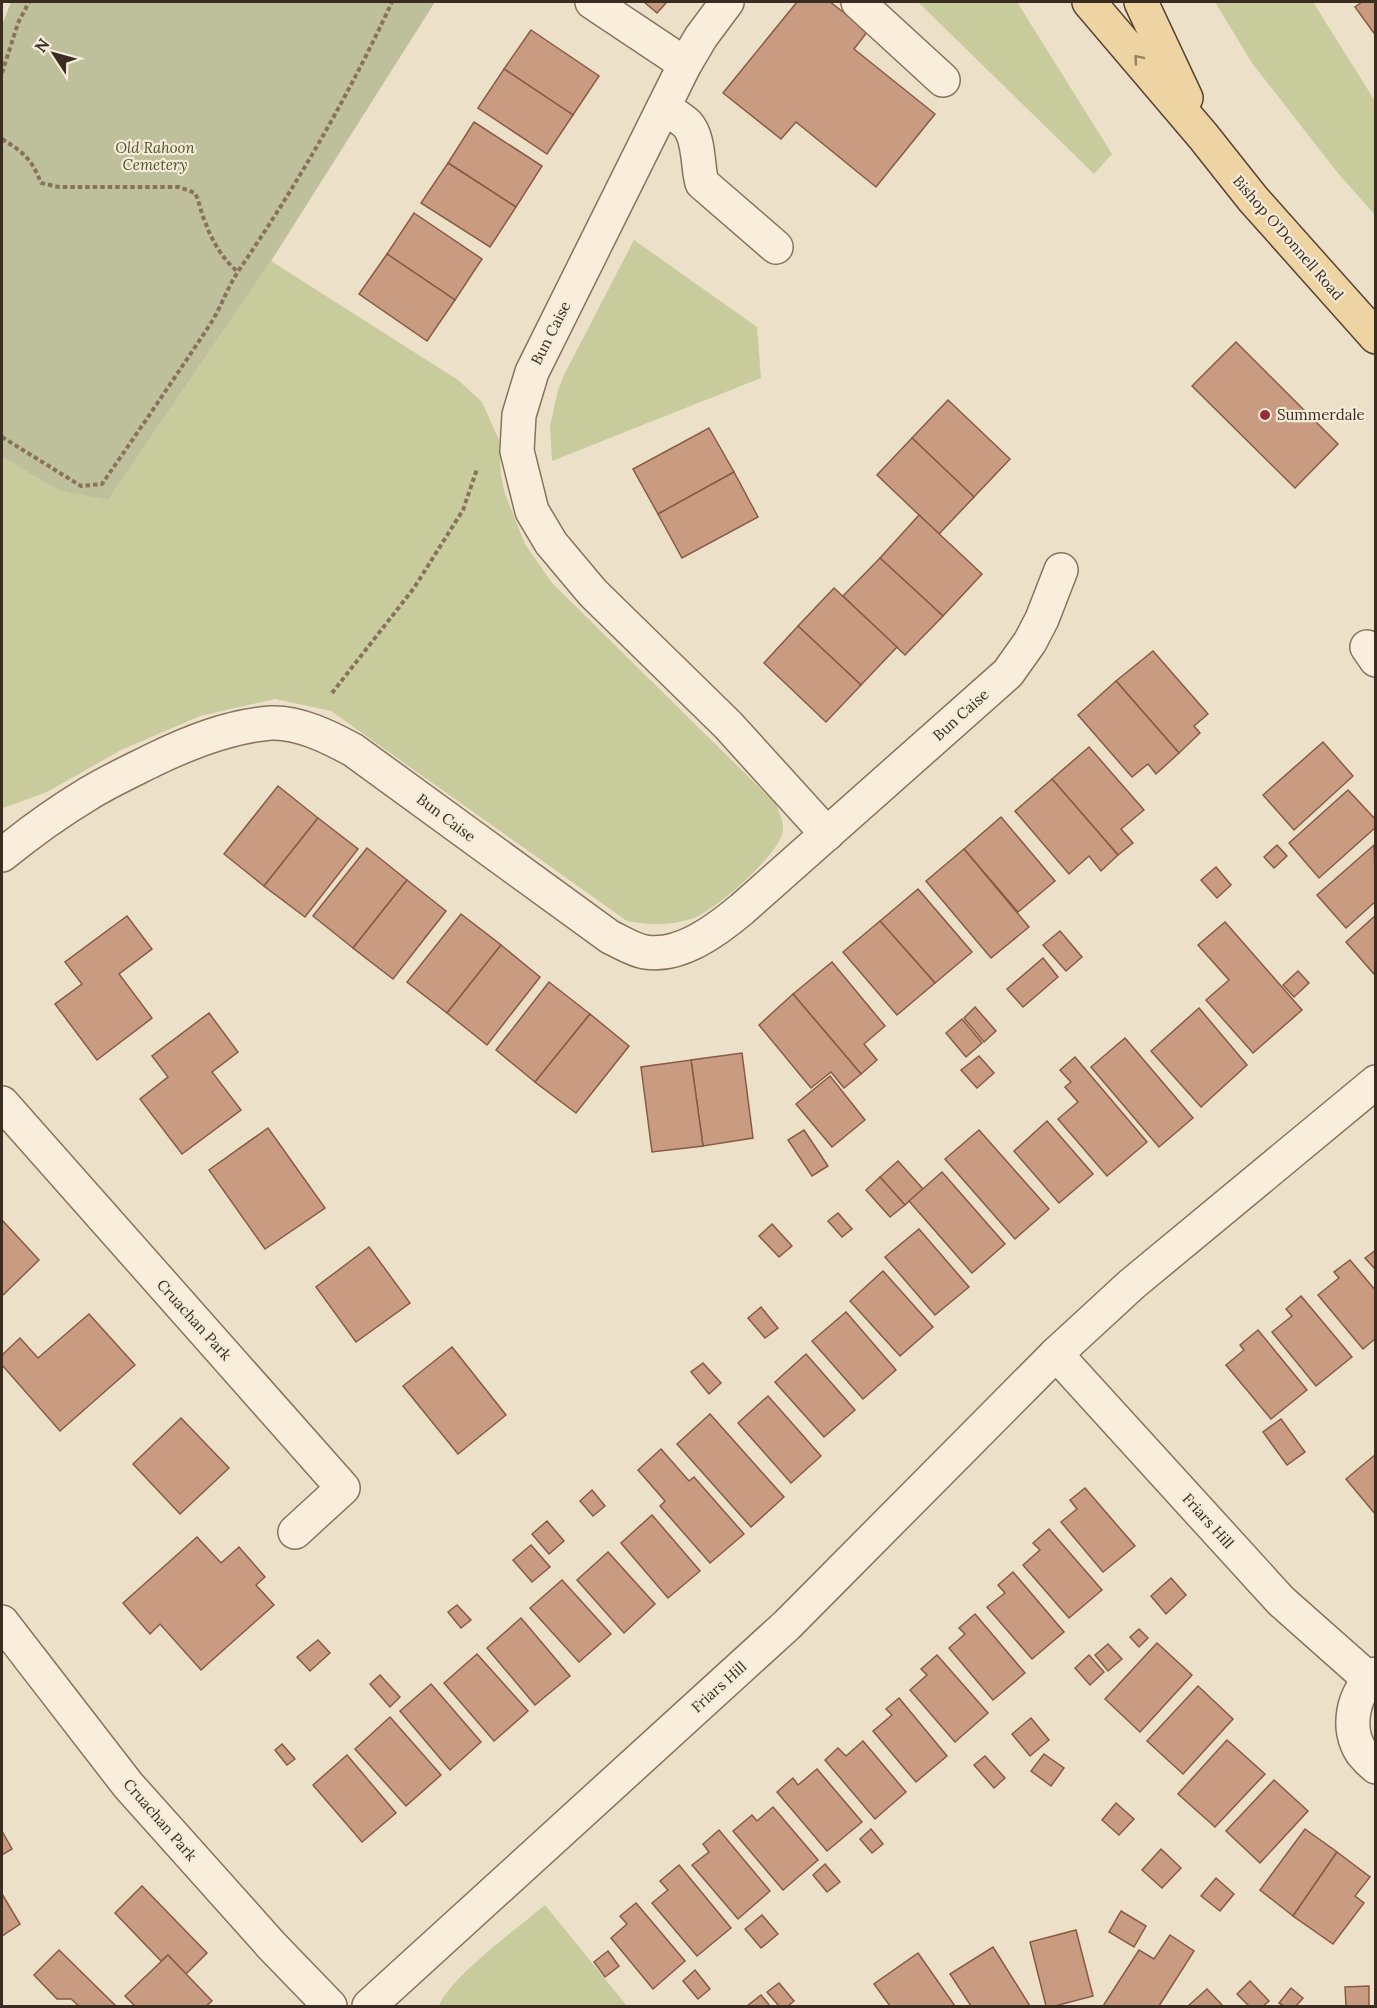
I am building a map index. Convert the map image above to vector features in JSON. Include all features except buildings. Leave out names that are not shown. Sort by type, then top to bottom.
[{"type":"main road","name":"Bishop O'Donnell Road","points":[[1089,2],[1203,136],[1253,200],[1376,337]]},
{"type":"main road","name":"Bishop O'Donnell Road","points":[[1141,2],[1203,136]]},
{"type":"street","points":[[592,2],[685,64]]},
{"type":"street","name":"Bun Caise","points":[[727,2],[701,37],[685,64],[532,372],[519,415],[517,451],[531,511],[569,567],[728,725],[827,834]]},
{"type":"street","points":[[858,2],[943,80]]},
{"type":"street","points":[[659,118],[688,125],[695,141],[698,170],[702,183],[776,247]]},
{"type":"street","name":"Bun Caise","points":[[2,855],[88,793],[146,764],[204,738],[238,728],[272,723],[287,724],[332,738],[353,750],[610,937],[646,952],[683,947],[699,940],[737,914],[1008,673],[1030,642],[1042,619],[1061,570]]},
{"type":"street","name":"Friars Hill","points":[[369,2007],[794,1618],[1056,1354],[1132,1284],[1376,1082]]},
{"type":"street","name":"Cruachan Park","points":[[2,1103],[343,1488],[295,1532]]},
{"type":"street","name":"Friars Hill","points":[[1056,1354],[1281,1601],[1372,1677],[1358,1696],[1353,1715],[1354,1734],[1361,1752],[1376,1767]]},
{"type":"street","name":"Cruachan Park","points":[[2,1622],[128,1785],[272,1946],[330,2007]]},
{"type":"path","points":[[2,73],[18,23],[29,2]]},
{"type":"path","points":[[2,437],[81,486],[102,484],[210,324],[238,272],[283,204],[321,140],[392,2]]},
{"type":"path","points":[[2,139],[22,152],[35,166],[41,183],[59,187],[178,187],[195,193],[206,224],[228,264],[238,272]]},
{"type":"path","points":[[303,728],[414,588],[463,510],[477,467]]},
{"type":"green space","name":"Old Rahoon Cemetery","points":[[11,2],[435,2],[271,261],[108,500],[59,491],[2,457],[2,25]]},
{"type":"green space","points":[[918,2],[1017,2],[1112,154],[1094,174]]},
{"type":"green space","points":[[1215,2],[1313,2],[1375,101],[1375,215],[1337,172],[1252,63]]},
{"type":"green space","points":[[634,240],[757,327],[761,378],[552,461],[550,426],[558,390]]},
{"type":"green space","points":[[271,261],[458,380],[482,402],[499,440],[501,475],[505,494],[525,544],[552,583],[776,804],[783,828],[779,841],[744,881],[714,906],[691,919],[675,923],[651,924],[627,921],[331,711],[275,699],[200,716],[121,750],[47,792],[3,808],[2,457],[59,491],[108,500]]},
{"type":"green space","points":[[545,1905],[627,2006],[439,2006],[445,1995],[470,1968]]},
{"type":"place","name":"Summerdale","points":[[1265,415]]}]
